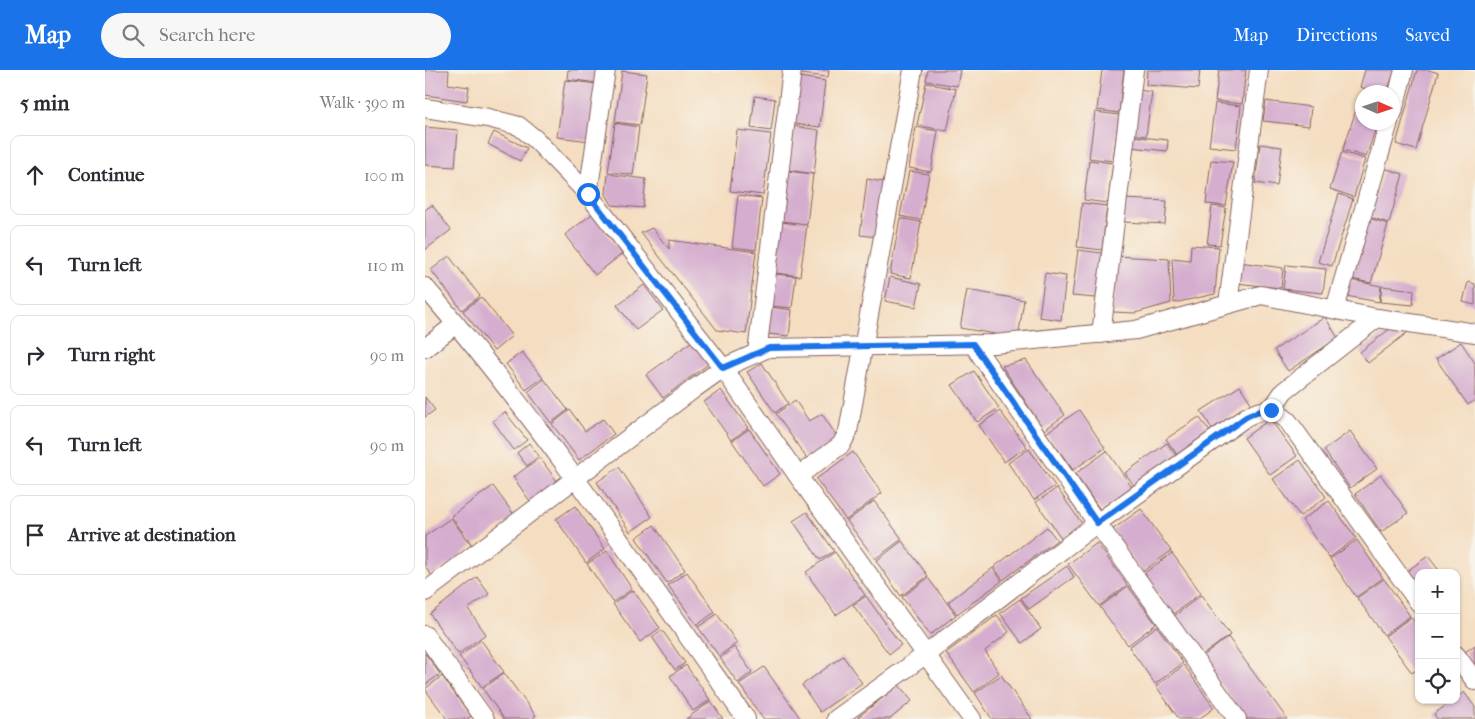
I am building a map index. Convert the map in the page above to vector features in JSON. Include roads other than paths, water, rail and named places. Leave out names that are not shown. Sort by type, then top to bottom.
[{"type":"street","points":[[588,194],[606,70]]},
{"type":"street","points":[[757,353],[792,70]]},
{"type":"street","points":[[797,476],[841,445],[848,432],[913,70]]},
{"type":"street","points":[[1101,334],[1134,70]]},
{"type":"street","points":[[1228,304],[1259,70]]},
{"type":"street","points":[[1400,88],[1405,70]]},
{"type":"street","points":[[425,108],[488,118],[519,126],[535,139],[588,194],[723,368],[797,476],[972,719]]},
{"type":"street","points":[[1335,309],[1387,130]]},
{"type":"street","points":[[425,287],[576,479],[746,719]]},
{"type":"street","points":[[425,592],[723,368],[769,348],[994,344],[1101,334],[1137,330],[1261,295],[1377,318],[1475,333]]},
{"type":"street","points":[[1271,410],[1284,391],[1377,318]]},
{"type":"street","points":[[425,348],[456,324]]},
{"type":"street","points":[[973,344],[1097,523],[1237,719]]},
{"type":"street","points":[[836,719],[925,655],[1097,523],[1246,417],[1261,410],[1271,410],[1280,413],[1288,421],[1415,597]]},
{"type":"street","points":[[425,635],[485,719]]},
{"type":"street","points":[[1459,659],[1475,681]]}]
